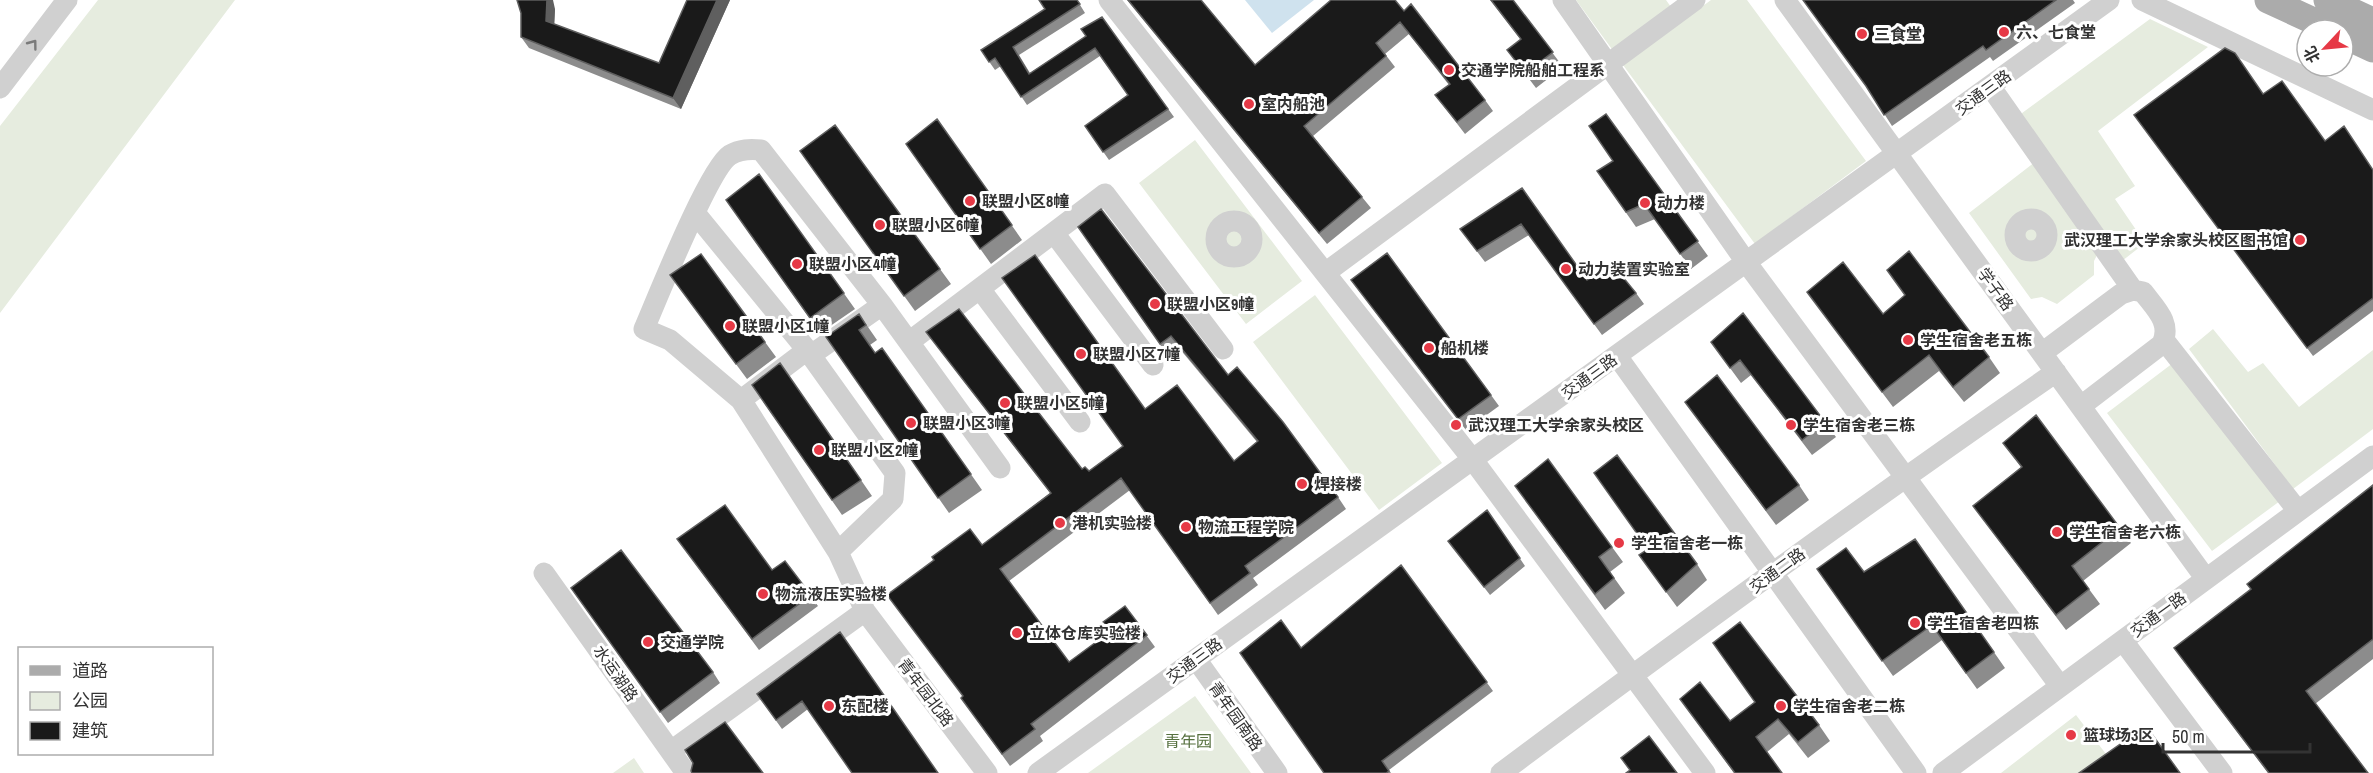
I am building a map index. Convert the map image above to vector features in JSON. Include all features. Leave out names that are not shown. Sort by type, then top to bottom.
[{"type":"main road","points":[[2268,0],[2307,18]]},
{"type":"main road","points":[[2327,0],[2373,21]]},
{"type":"main road","points":[[2355,41],[2373,49]]},
{"type":"street","points":[[2,80],[67,0]]},
{"type":"street","points":[[1109,0],[1473,460],[1705,773]]},
{"type":"street","points":[[1563,0],[1746,262],[2061,686]]},
{"type":"street","points":[[1325,273],[1695,0]]},
{"type":"street","name":"学子路","points":[[1785,0],[2206,579]]},
{"type":"street","name":"交通三路","points":[[1038,773],[2109,0]]},
{"type":"street","points":[[2142,0],[2369,109]]},
{"type":"street","points":[[1990,86],[2133,290]]},
{"type":"street","points":[[838,552],[894,499],[896,473],[809,352],[695,213],[718,168],[729,155],[745,149],[761,150],[882,305],[1000,468]]},
{"type":"street","points":[[909,342],[1105,194],[1223,349]]},
{"type":"street","name":"青年园北路","points":[[695,213],[644,329],[670,340],[741,400],[838,552],[865,610],[987,773]]},
{"type":"street","points":[[1054,233],[1153,365]]},
{"type":"street","points":[[980,289],[1080,422]]},
{"type":"street","points":[[2042,353],[2121,294],[2133,290],[2144,292],[2165,322],[2166,334],[2162,344],[2081,406]]},
{"type":"street","points":[[741,400],[809,352],[882,305]]},
{"type":"street","points":[[2164,340],[2298,511]]},
{"type":"street","points":[[1617,356],[1916,773]]},
{"type":"street","name":"交通二路","points":[[1501,773],[1905,476],[2056,372]]},
{"type":"street","name":"交通一路","points":[[1943,773],[2373,456]]},
{"type":"street","name":"水运湖路","points":[[544,573],[686,773]]},
{"type":"street","points":[[671,751],[865,610]]},
{"type":"street","points":[[2122,641],[2222,773]]},
{"type":"street","name":"青年园南路","points":[[1196,659],[1277,773]]},
{"type":"green space","points":[[98,0],[235,0],[0,313],[0,126]]},
{"type":"green space","points":[[1576,0],[1666,0],[1671,7],[1614,52]]},
{"type":"green space","points":[[1711,0],[1747,0],[1866,161],[1755,244],[1623,65]]},
{"type":"green space","points":[[2150,19],[2208,47],[2098,131],[2135,186],[2115,199],[2145,243],[2122,261],[2018,116]]},
{"type":"green space","points":[[1195,140],[1302,281],[1246,324],[1139,183]]},
{"type":"green space","points":[[2035,162],[2099,251],[2094,261],[2094,275],[2057,304],[2042,297],[2031,299],[1969,213]]},
{"type":"green space","points":[[1315,295],[1442,463],[1379,510],[1253,342]]},
{"type":"green space","points":[[2213,329],[2248,372],[2263,363],[2299,407],[2373,350],[2373,429],[2293,489],[2189,349]]},
{"type":"green space","points":[[2173,363],[2280,501],[2212,551],[2107,413]]},
{"type":"green space","name":"青年园","points":[[1195,696],[1251,773],[1088,773]]},
{"type":"green space","name":"篮球场3区","points":[[2076,715],[2106,754],[2081,773],[2001,773]]},
{"type":"green space","points":[[634,758],[644,773],[613,773]]},
{"type":"water","points":[[1245,0],[1314,0],[1272,33]]},
{"type":"building","points":[[517,0],[547,0],[546,21],[659,63],[687,0],[717,0],[673,98],[521,37],[521,13]]},
{"type":"building","points":[[1039,0],[1077,0],[1080,4],[1013,47],[1029,74],[1086,36],[1081,29],[1102,17],[1168,109],[1103,152],[1085,126],[1128,95],[1095,48],[1021,97],[995,58],[989,62],[981,50],[1045,9]]},
{"type":"building","points":[[1128,0],[1201,0],[1255,65],[1331,0],[1395,0],[1404,11],[1411,4],[1485,100],[1457,122],[1435,95],[1450,84],[1400,22],[1376,43],[1386,56],[1304,126],[1362,197],[1319,233]]},
{"type":"building","points":[[1491,0],[1513,0],[1553,52],[1525,73],[1507,50],[1521,39]]},
{"type":"building","points":[[1803,0],[2056,0],[1986,50],[1983,46],[1884,115],[1866,86]]},
{"type":"building","name":"武汉理工大学余家头校区图书馆","points":[[2225,48],[2235,53],[2263,94],[2282,81],[2325,141],[2344,126],[2373,170],[2373,298],[2307,348],[2134,115]]},
{"type":"building","name":"动力楼","points":[[1606,114],[1698,241],[1680,254],[1644,204],[1626,212],[1597,171],[1613,161],[1589,126]]},
{"type":"building","name":"联盟小区8幢","points":[[937,119],[1012,225],[980,249],[906,144]]},
{"type":"building","name":"联盟小区6幢","points":[[835,125],[940,269],[904,296],[800,151]]},
{"type":"building","name":"联盟小区4幢","points":[[759,174],[844,293],[810,318],[726,200]]},
{"type":"building","name":"动力装置实验室","points":[[1522,188],[1587,280],[1613,265],[1636,293],[1594,324],[1521,224],[1477,251],[1460,229]]},
{"type":"building","points":[[1101,209],[1228,375],[1237,367],[1283,422],[1338,497],[1245,566],[1250,573],[1210,603],[1121,478],[1000,569],[1069,662],[1111,631],[1103,622],[1125,606],[1147,635],[1031,724],[1035,729],[1002,754],[961,698],[963,696],[887,595],[934,560],[932,557],[970,529],[982,545],[1051,493],[926,332],[959,309],[1082,469],[1085,467],[1089,471],[1123,446],[1002,278],[1035,255],[1145,409],[1177,385],[1234,461],[1258,441],[1171,336],[1160,344],[1078,227]]},
{"type":"building","name":"学生宿舍老五栋","points":[[1909,251],[1989,357],[1953,387],[1929,355],[1882,392],[1807,292],[1843,262],[1883,314],[1905,295],[1887,270]]},
{"type":"building","name":"船机楼","points":[[1387,253],[1491,395],[1458,419],[1351,280]]},
{"type":"building","name":"联盟小区1幢","points":[[701,254],[765,342],[736,364],[670,275]]},
{"type":"building","points":[[1743,313],[1825,422],[1802,440],[1740,360],[1730,368],[1711,342]]},
{"type":"building","name":"联盟小区3幢","points":[[859,314],[866,325],[859,330],[875,353],[882,348],[971,474],[938,498],[826,337]]},
{"type":"building","name":"联盟小区2幢","points":[[780,363],[861,480],[832,500],[752,385]]},
{"type":"building","points":[[1717,375],[1799,485],[1766,510],[1685,402]]},
{"type":"building","name":"学生宿舍老六栋","points":[[2036,415],[2120,528],[2072,566],[2089,589],[2056,615],[1973,506],[2022,467],[2003,443]]},
{"type":"building","points":[[1617,455],[1697,564],[1666,592],[1639,555],[1648,549],[1594,473]]},
{"type":"building","points":[[1548,459],[1612,547],[1599,557],[1614,578],[1595,594],[1515,486]]},
{"type":"building","points":[[2373,485],[2373,639],[2306,691],[2368,773],[2269,773],[2174,648],[2251,589],[2247,584]]},
{"type":"building","name":"物流液压实验楼","points":[[725,505],[772,570],[785,561],[811,595],[752,639],[677,539]]},
{"type":"building","points":[[1487,510],[1520,558],[1484,587],[1448,541]]},
{"type":"building","name":"学生宿舍老四栋","points":[[1915,539],[1994,652],[1966,673],[1932,625],[1882,661],[1817,569],[1846,548],[1864,572]]},
{"type":"building","name":"交通学院","points":[[621,550],[713,672],[660,712],[571,588]]},
{"type":"building","points":[[1401,565],[1487,682],[1382,761],[1389,771],[1386,773],[1324,773],[1240,653],[1281,620],[1301,648]]},
{"type":"building","name":"学生宿舍老二栋","points":[[1740,622],[1819,725],[1798,742],[1778,719],[1756,737],[1782,773],[1735,773],[1680,699],[1700,682],[1730,721],[1755,702],[1713,643]]},
{"type":"building","name":"东配楼","points":[[840,632],[938,773],[852,773],[802,701],[776,720],[757,694]]},
{"type":"building","points":[[725,722],[763,773],[692,773],[693,763],[685,750]]},
{"type":"building","points":[[2146,726],[2180,773],[2079,773]]},
{"type":"building","points":[[1649,736],[1677,773],[1626,773],[1630,770],[1621,758]]},
{"type":"place","name":"六、七食堂","points":[[2004,32]]},
{"type":"place","name":"三食堂","points":[[1862,34]]},
{"type":"place","name":"交通学院船舶工程系","points":[[1449,70]]},
{"type":"place","name":"室内船池","points":[[1249,104]]},
{"type":"place","name":"联盟小区8幢","points":[[970,201]]},
{"type":"place","name":"动力楼","points":[[1645,203]]},
{"type":"place","name":"联盟小区6幢","points":[[880,225]]},
{"type":"place","name":"武汉理工大学余家头校区图书馆","points":[[2300,240]]},
{"type":"place","name":"联盟小区4幢","points":[[797,264]]},
{"type":"place","name":"动力装置实验室","points":[[1566,269]]},
{"type":"place","name":"联盟小区9幢","points":[[1155,304]]},
{"type":"place","name":"联盟小区1幢","points":[[730,326]]},
{"type":"place","name":"学生宿舍老五栋","points":[[1908,340]]},
{"type":"place","name":"船机楼","points":[[1429,348]]},
{"type":"place","name":"联盟小区7幢","points":[[1081,354]]},
{"type":"place","name":"联盟小区5幢","points":[[1005,403]]},
{"type":"place","name":"联盟小区3幢","points":[[911,423]]},
{"type":"place","name":"武汉理工大学余家头校区","points":[[1456,425]]},
{"type":"place","name":"学生宿舍老三栋","points":[[1791,425]]},
{"type":"place","name":"联盟小区2幢","points":[[819,450]]},
{"type":"place","name":"焊接楼","points":[[1302,484]]},
{"type":"place","name":"港机实验楼","points":[[1060,523]]},
{"type":"place","name":"物流工程学院","points":[[1186,527]]},
{"type":"place","name":"学生宿舍老六栋","points":[[2057,532]]},
{"type":"place","name":"学生宿舍老一栋","points":[[1619,543]]},
{"type":"place","name":"物流液压实验楼","points":[[763,594]]},
{"type":"place","name":"学生宿舍老四栋","points":[[1915,623]]},
{"type":"place","name":"立体仓库实验楼","points":[[1017,633]]},
{"type":"place","name":"交通学院","points":[[648,642]]},
{"type":"place","name":"东配楼","points":[[829,706]]},
{"type":"place","name":"学生宿舍老二栋","points":[[1781,706]]},
{"type":"place","name":"篮球场3区","points":[[2071,735]]}]
